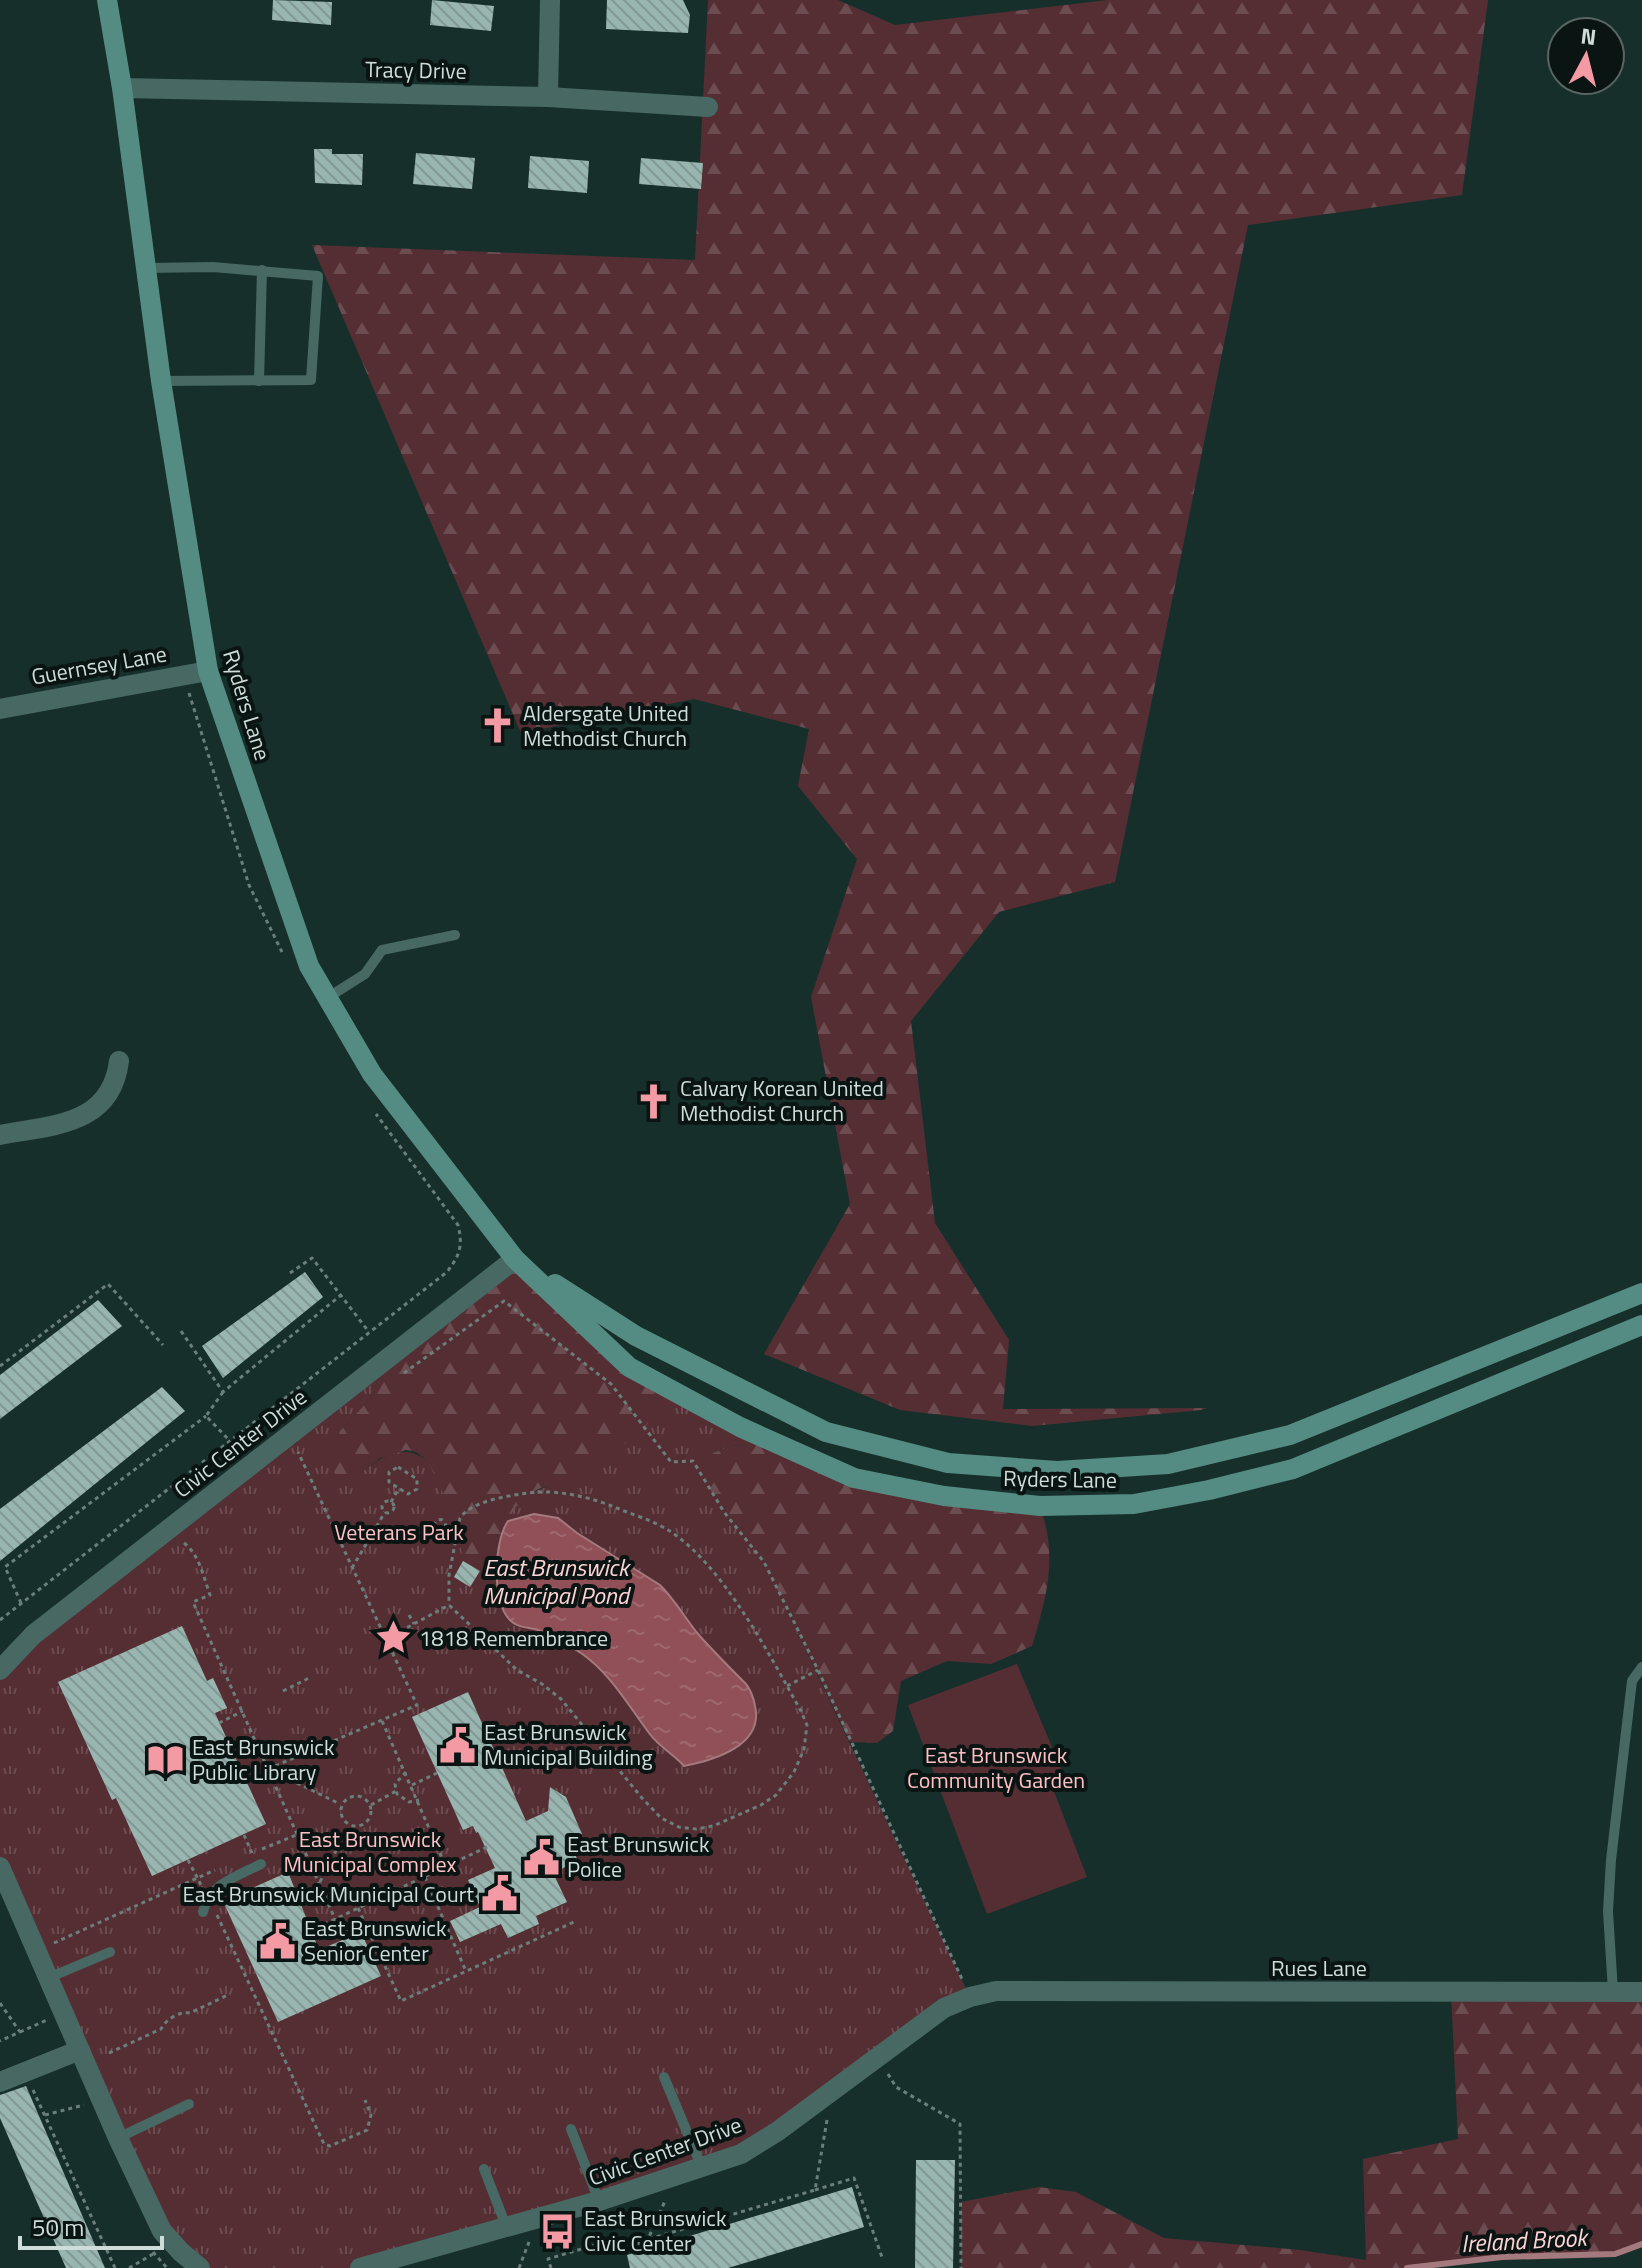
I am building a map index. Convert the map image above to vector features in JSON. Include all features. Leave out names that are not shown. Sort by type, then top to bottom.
[{"type":"main road","name":"Ryders Lane","points":[[107,0],[122,88],[161,381],[208,671],[309,966],[372,1074],[515,1259],[629,1367],[740,1427],[854,1478],[944,1496],[1040,1506],[1134,1504],[1209,1490],[1293,1469],[1642,1325]]},
{"type":"main road","name":"Ryders Lane","points":[[515,1259],[636,1336],[826,1432],[948,1463],[1057,1471],[1168,1464],[1290,1435],[1642,1293]]},
{"type":"street","points":[[548,97],[550,0]]},
{"type":"street","name":"Tracy Drive","points":[[122,88],[548,97],[708,107]]},
{"type":"street","name":"Guernsey Lane","points":[[0,709],[208,671]]},
{"type":"street","points":[[0,1135],[76,1121],[100,1104],[116,1082],[119,1061]]},
{"type":"street","name":"Civic Center Drive","points":[[0,1670],[33,1635],[515,1259]]},
{"type":"street","points":[[0,1867],[162,2231],[200,2268]]},
{"type":"street","name":"Civic Center Drive","points":[[360,2268],[599,2201],[741,2154],[778,2131],[944,2008],[996,1991]]},
{"type":"street","name":"Rues Lane","points":[[996,1991],[1642,1992]]},
{"type":"street","points":[[0,2082],[80,2050]]},
{"type":"lane","points":[[146,268],[262,270],[318,276],[311,380],[161,381]]},
{"type":"lane","points":[[259,381],[262,270]]},
{"type":"lane","points":[[327,998],[365,974],[382,950],[455,935]]},
{"type":"lane","points":[[1613,1992],[1608,1911],[1611,1860],[1632,1681],[1642,1667]]},
{"type":"lane","points":[[208,1910],[207,1897],[213,1889],[261,1864]]},
{"type":"lane","points":[[48,1978],[110,1952]]},
{"type":"lane","points":[[664,2077],[702,2168]]},
{"type":"lane","points":[[118,2138],[189,2104]]},
{"type":"lane","points":[[571,2129],[599,2201]]},
{"type":"lane","points":[[484,2169],[506,2226]]},
{"type":"path","points":[[188,690],[249,885],[283,954]]},
{"type":"path","points":[[0,1620],[447,1272],[459,1257],[462,1243],[458,1225],[394,1142],[371,1106]]},
{"type":"path","points":[[290,1273],[312,1258],[369,1332]]},
{"type":"path","points":[[0,1366],[108,1284],[163,1345]]},
{"type":"path","points":[[5,1567],[206,1416],[223,1392],[341,1295]]},
{"type":"path","points":[[395,1379],[504,1301],[611,1384],[671,1462],[693,1461],[724,1512],[764,1562],[818,1670],[970,1997]]},
{"type":"path","points":[[181,1331],[223,1392]]},
{"type":"path","points":[[206,1416],[230,1441]]},
{"type":"path","points":[[268,1769],[417,1705],[298,1452]]},
{"type":"path","points":[[398,1467],[417,1479],[417,1489],[413,1493],[408,1494],[399,1488],[389,1482],[388,1477],[398,1467]]},
{"type":"path","points":[[391,1502],[399,1488]]},
{"type":"path","points":[[533,1492],[571,1494],[598,1500],[665,1528],[680,1538],[718,1575],[787,1686],[807,1725],[804,1749],[794,1772],[776,1795],[761,1805],[713,1826],[696,1829],[679,1827],[661,1818],[642,1798],[561,1699],[517,1670],[449,1605],[449,1575],[457,1524],[465,1511],[496,1499],[533,1492]]},
{"type":"path","points":[[391,1502],[394,1510],[389,1514],[381,1507],[382,1503],[391,1502]]},
{"type":"path","points":[[352,1568],[385,1512]]},
{"type":"path","points":[[171,1527],[189,1547],[198,1564],[210,1595],[193,1602],[335,1919]]},
{"type":"path","points":[[0,1561],[21,1603]]},
{"type":"path","points":[[386,1639],[449,1605]]},
{"type":"path","points":[[409,1615],[414,1624]]},
{"type":"path","points":[[787,1686],[818,1670]]},
{"type":"path","points":[[283,1691],[311,1677]]},
{"type":"path","points":[[219,1723],[243,1711]]},
{"type":"path","points":[[382,1721],[446,1867]]},
{"type":"path","points":[[268,1769],[342,1804]]},
{"type":"path","points":[[406,1772],[398,1779],[396,1791],[404,1801],[419,1800]]},
{"type":"path","points":[[412,1785],[437,1773]]},
{"type":"path","points":[[370,1805],[396,1791]]},
{"type":"path","points":[[355,1795],[365,1798],[370,1805],[367,1821],[359,1826],[349,1825],[341,1817],[342,1804],[355,1795]]},
{"type":"path","points":[[320,1882],[349,1825]]},
{"type":"path","points":[[244,1835],[252,1853],[299,1834]]},
{"type":"path","points":[[310,1931],[489,1846]]},
{"type":"path","points":[[188,1860],[202,1887]]},
{"type":"path","points":[[36,1951],[224,1866]]},
{"type":"path","points":[[425,1877],[466,1970]]},
{"type":"path","points":[[358,1908],[401,2001],[576,1921]]},
{"type":"path","points":[[208,1910],[324,2144],[330,2146],[367,2130],[371,2115],[365,2100]]},
{"type":"path","points":[[109,2053],[161,2029],[164,2022],[184,2012],[190,2013],[230,1994]]},
{"type":"path","points":[[0,2003],[20,2032],[0,2041]]},
{"type":"path","points":[[884,2068],[896,2087],[960,2124],[961,2268]]},
{"type":"path","points":[[25,2072],[115,2268]]},
{"type":"path","points":[[815,2190],[828,2112],[817,2122]]},
{"type":"path","points":[[551,2268],[548,2259],[618,2238],[623,2251],[648,2239],[854,2178],[883,2260]]},
{"type":"path","points":[[648,2239],[666,2201]]},
{"type":"path","points":[[519,2268],[533,2231]]},
{"type":"path","points":[[129,2268],[154,2254]]},
{"type":"green space","points":[[708,0],[838,0],[895,25],[1108,0],[1488,0],[1462,195],[1248,225],[1115,882],[999,912],[911,1021],[935,1223],[1009,1340],[1003,1409],[1207,1408],[1032,1426],[900,1410],[764,1354],[850,1204],[811,997],[857,859],[798,786],[809,729],[694,699],[521,733],[312,245],[695,260]]},
{"type":"green space","points":[[515,1259],[672,1390],[644,1429],[570,1488],[544,1487],[524,1498],[505,1527],[499,1560],[480,1571],[463,1561],[457,1524],[428,1461],[416,1452],[406,1450],[380,1458],[356,1477],[336,1475],[328,1464],[340,1431],[372,1397],[383,1362]]},
{"type":"green space","name":"East Brunswick Municipal Complex","points":[[383,1362],[372,1397],[340,1431],[356,1477],[390,1454],[408,1452],[428,1461],[533,1492],[548,1486],[672,1390],[773,1442],[731,1446],[694,1461],[724,1512],[764,1562],[970,1997],[741,2154],[360,2268],[200,2268],[181,2252],[0,1867],[0,1670]]},
{"type":"green space","points":[[773,1442],[854,1478],[1040,1506],[1049,1560],[1046,1593],[1032,1646],[991,1664],[947,1661],[901,1681],[893,1731],[877,1743],[850,1742],[764,1562],[724,1512],[693,1461],[731,1446]]},
{"type":"green space","name":"East Brunswick Community Garden","points":[[1017,1664],[1063,1773],[1053,1789],[1087,1877],[987,1914],[908,1705]]},
{"type":"green space","points":[[356,1796],[367,1800],[371,1811],[367,1822],[356,1826],[345,1822],[341,1811],[345,1800]]},
{"type":"green space","points":[[1451,1992],[1642,1992],[1642,2244],[1615,2254],[1502,2257],[1407,2268],[961,2268],[961,2202],[1039,2187],[1076,2192],[1164,2238],[1300,2250],[1366,2260],[1363,2159],[1458,2139]]},
{"type":"water","name":"East Brunswick Municipal Pond","points":[[534,1514],[558,1518],[660,1585],[698,1634],[750,1691],[756,1720],[745,1741],[722,1755],[684,1766],[653,1738],[592,1661],[555,1637],[510,1620],[497,1586],[500,1542],[508,1521]]},
{"type":"building","points":[[273,0],[332,2],[331,25],[272,20]]},
{"type":"building","points":[[432,0],[494,6],[491,31],[430,25]]},
{"type":"building","points":[[607,0],[683,0],[690,15],[688,33],[606,29]]},
{"type":"building","points":[[314,149],[332,149],[332,154],[363,154],[362,185],[315,183]]},
{"type":"building","points":[[416,153],[475,158],[472,189],[413,184]]},
{"type":"building","points":[[530,156],[589,161],[587,193],[528,188]]},
{"type":"building","points":[[641,158],[703,163],[701,189],[639,184]]},
{"type":"building","points":[[305,1272],[323,1297],[223,1378],[202,1346]]},
{"type":"building","points":[[98,1300],[122,1326],[0,1419],[0,1375]]},
{"type":"building","points":[[162,1387],[185,1411],[0,1561],[0,1509]]},
{"type":"building","points":[[463,1561],[480,1571],[470,1587],[454,1577]]},
{"type":"building","name":"East Brunswick Public Library","points":[[182,1626],[207,1681],[213,1678],[227,1708],[215,1713],[266,1824],[152,1876],[116,1798],[112,1800],[58,1682]]},
{"type":"building","points":[[468,1692],[526,1821],[548,1811],[550,1787],[566,1797],[582,1834],[569,1841],[578,1861],[553,1873],[567,1902],[536,1916],[539,1924],[508,1938],[501,1924],[460,1942],[450,1921],[480,1907],[468,1880],[495,1868],[473,1826],[463,1830],[412,1717]]},
{"type":"building","name":"East Brunswick Senior Center","points":[[288,1872],[319,1950],[361,1932],[381,1976],[278,2022],[223,1901]]},
{"type":"building","points":[[26,2086],[105,2268],[66,2268],[0,2118],[0,2095]]},
{"type":"building","points":[[916,2160],[955,2160],[953,2268],[915,2268]]},
{"type":"building","points":[[852,2187],[864,2227],[728,2268],[630,2268],[627,2255]]},
{"type":"waterway","name":"Ireland Brook","points":[[1407,2268],[1502,2257],[1615,2254],[1642,2244]]},
{"type":"place","name":"Aldersgate United Methodist Church","points":[[497,726]]},
{"type":"place","name":"Calvary Korean United Methodist Church","points":[[654,1101]]},
{"type":"place","name":"1818 Remembrance","points":[[393,1638]]},
{"type":"place","name":"East Brunswick Municipal Building","points":[[458,1745]]},
{"type":"place","name":"East Brunswick Public Library","points":[[166,1760]]},
{"type":"place","name":"East Brunswick Police","points":[[541,1857]]},
{"type":"place","name":"East Brunswick Municipal Court","points":[[500,1894]]},
{"type":"place","name":"East Brunswick Senior Center","points":[[278,1941]]},
{"type":"place","name":"East Brunswick Civic Center","points":[[558,2231]]},
{"type":"park label","name":"Veterans Park","points":[[399,1532]]}]
